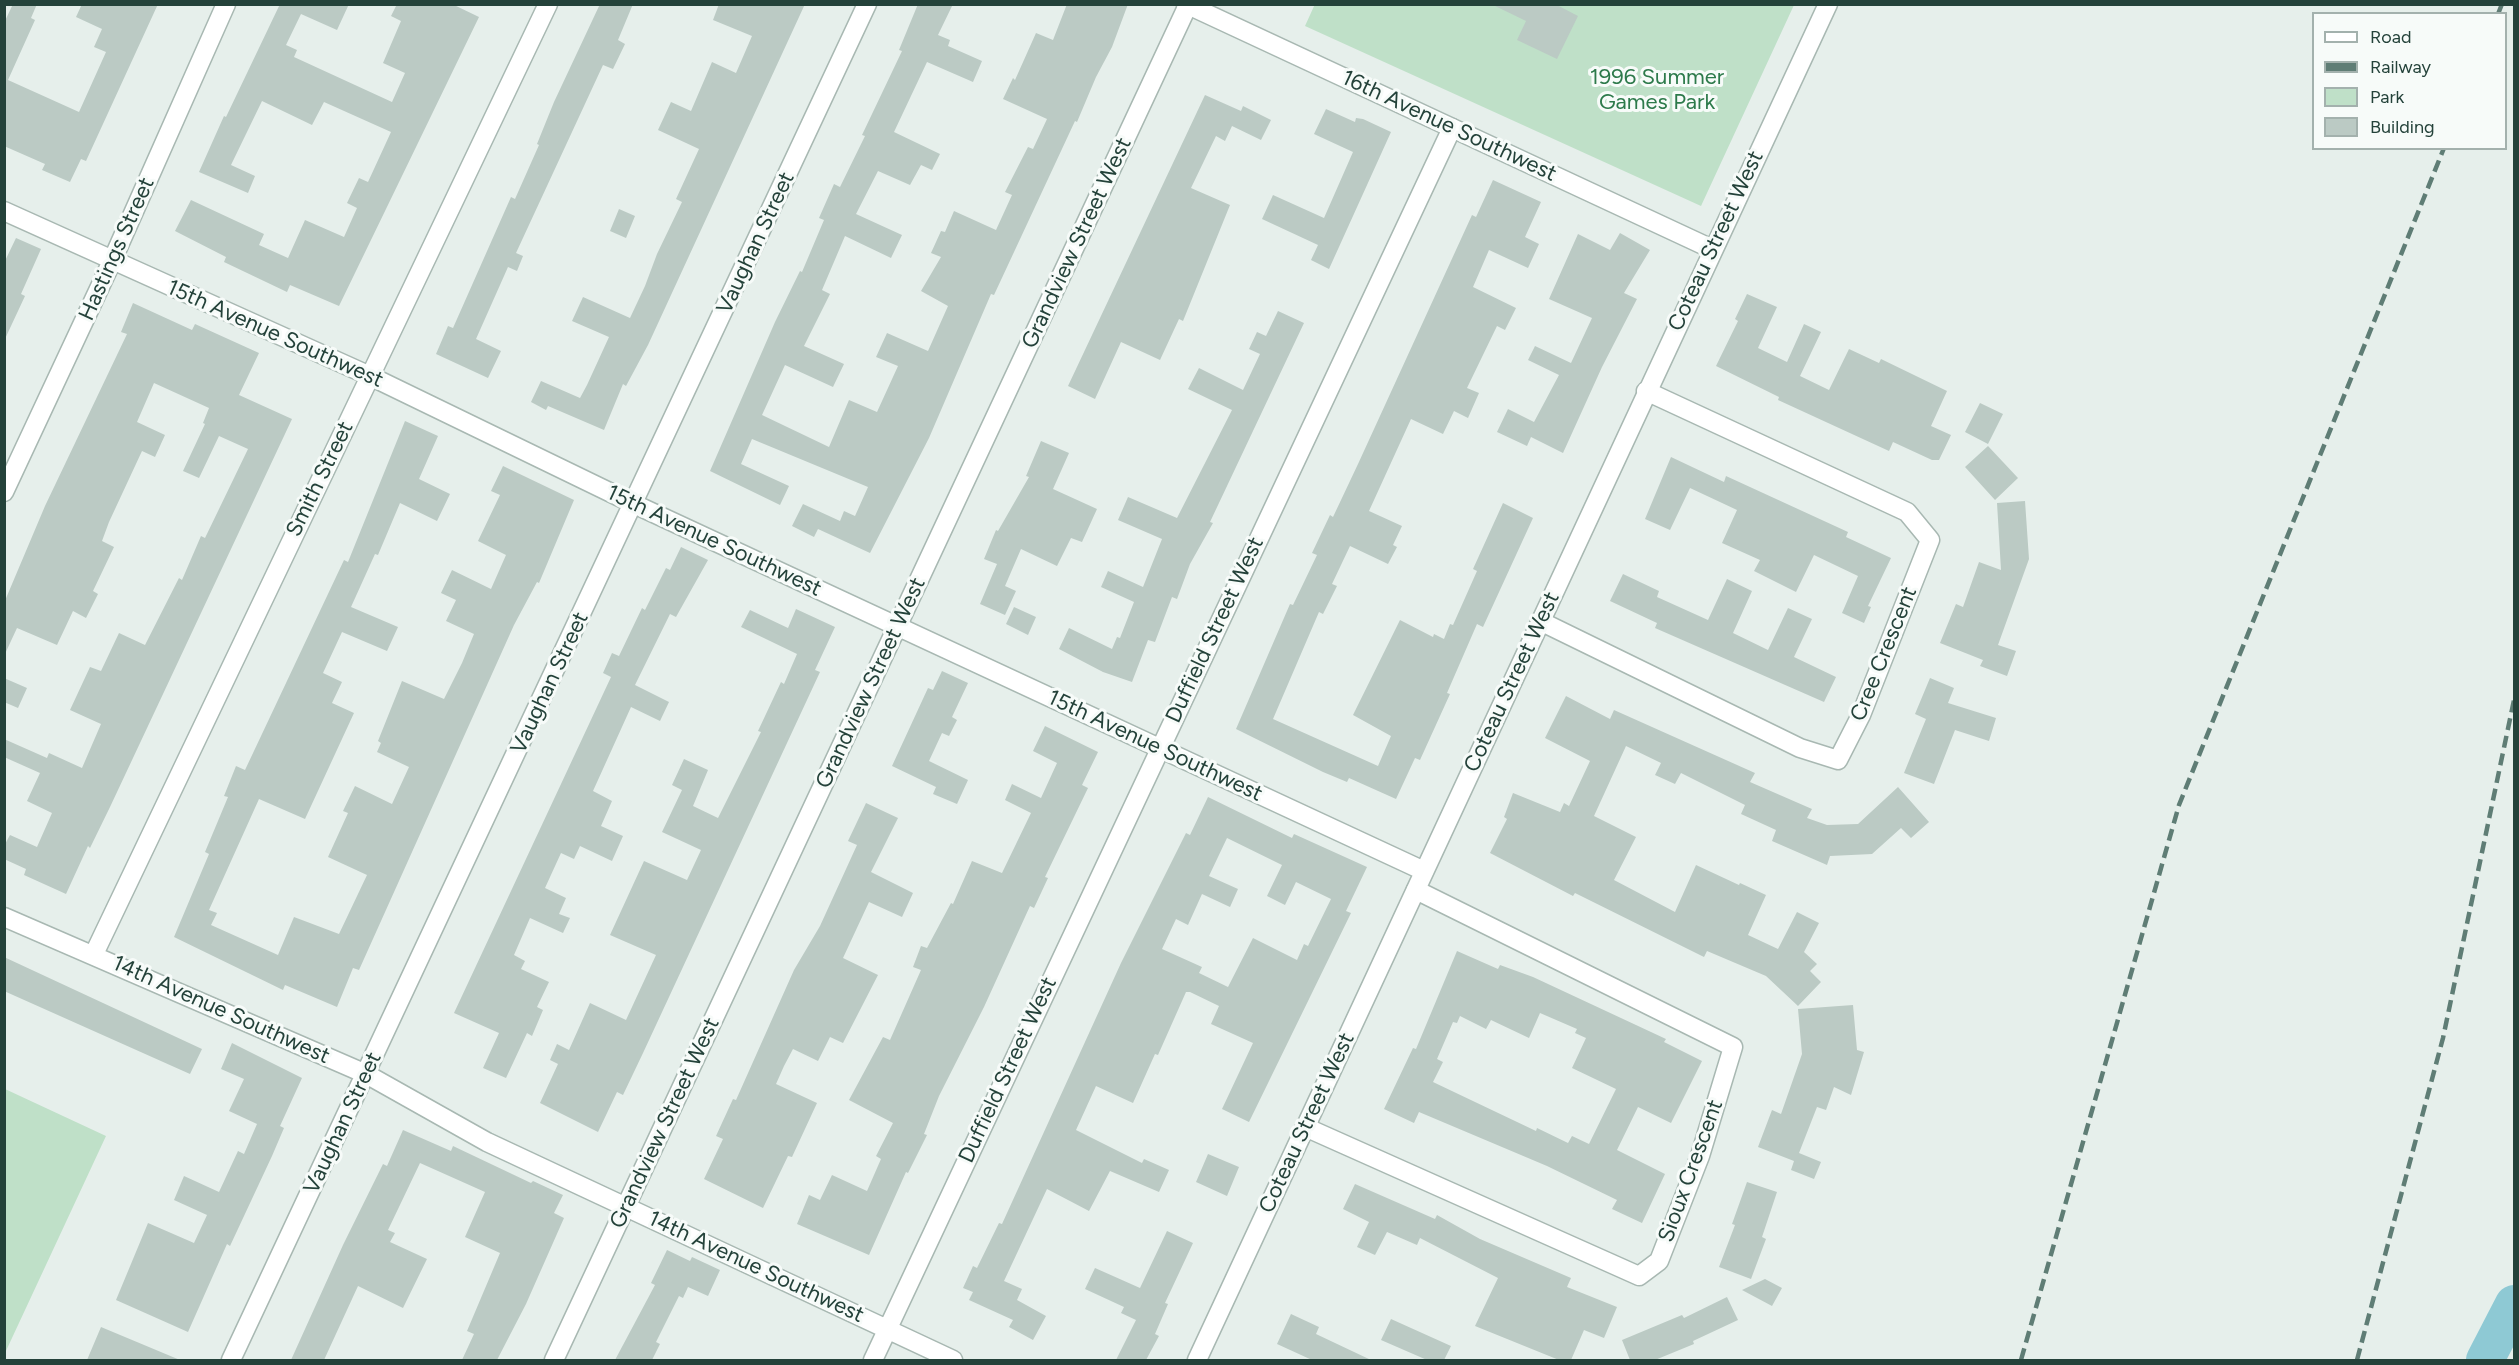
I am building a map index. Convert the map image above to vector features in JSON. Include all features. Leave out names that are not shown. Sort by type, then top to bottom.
[{"type":"street","name":"Hastings Street","points":[[4,492],[112,261],[226,4]]},
{"type":"street","name":"Smith Street","points":[[94,954],[548,4]]},
{"type":"street","name":"Vaughan Street","points":[[231,1360],[867,4]]},
{"type":"street","name":"Coteau Street West","points":[[1197,1360],[1712,249],[1828,4]]},
{"type":"street","name":"16th Avenue Southwest","points":[[1187,5],[1712,249]]},
{"type":"street","name":"Grandview Street West","points":[[554,1360],[1187,5]]},
{"type":"street","name":"Duffield Street West","points":[[873,1360],[1452,128]]},
{"type":"street","name":"15th Avenue Southwest","points":[[4,211],[370,376],[634,504],[1424,871]]},
{"type":"street","name":"Cree Crescent","points":[[1540,621],[1800,748],[1838,760],[1861,715],[1930,540],[1907,512],[1646,391]]},
{"type":"street","name":"Sioux Crescent","points":[[1305,1127],[1639,1276],[1659,1261],[1700,1156],[1733,1047],[1416,890]]},
{"type":"street","name":"14th Avenue Southwest","points":[[4,917],[94,954],[366,1074],[487,1143],[627,1206],[952,1360]]},
{"type":"green space","name":"1996 Summer Games Park","points":[[1315,4],[1794,5],[1701,206],[1305,26]]},
{"type":"green space","points":[[5,1089],[106,1136],[5,1353]]},
{"type":"building","points":[[13,4],[37,4],[31,18],[35,20],[8,80],[79,112],[106,52],[94,47],[102,29],[76,17],[82,4],[158,4],[86,161],[81,159],[70,182],[42,170],[45,164],[4,146],[4,23]]},
{"type":"building","points":[[280,4],[349,4],[337,30],[301,14],[286,45],[297,50],[294,57],[392,102],[405,73],[383,63],[401,21],[391,16],[397,4],[452,4],[479,17],[339,306],[290,285],[287,292],[224,262],[226,257],[175,231],[191,200],[264,234],[259,245],[288,258],[305,220],[344,237],[357,208],[347,203],[359,178],[368,182],[391,132],[324,102],[312,125],[262,101],[231,165],[255,176],[248,193],[199,172],[224,116],[226,117]]},
{"type":"building","points":[[600,4],[633,4],[618,40],[625,44],[613,69],[603,65],[516,253],[523,256],[517,271],[508,267],[476,339],[501,351],[488,378],[436,354],[448,326],[453,328],[511,197],[515,199],[539,145],[537,144],[554,102]]},
{"type":"building","points":[[719,4],[805,4],[648,345],[626,386],[623,384],[604,430],[548,406],[546,410],[531,402],[541,381],[580,398],[609,337],[572,321],[583,297],[630,318],[682,202],[676,199],[699,149],[658,130],[671,102],[691,111],[712,62],[736,73],[752,36],[713,20]]},
{"type":"building","points":[[918,4],[953,4],[938,35],[950,40],[948,46],[982,61],[973,82],[927,62],[894,132],[940,154],[932,170],[921,165],[910,185],[878,171],[856,214],[902,235],[891,258],[845,236],[822,290],[830,294],[804,346],[844,364],[833,387],[785,365],[762,415],[829,447],[849,400],[877,412],[898,366],[876,357],[887,333],[928,351],[948,306],[921,291],[941,257],[931,253],[941,231],[945,232],[954,211],[996,230],[1012,195],[1005,192],[1028,147],[1033,149],[1047,119],[1003,99],[1013,78],[1015,80],[1036,33],[1053,40],[1067,4],[1128,4],[1112,47],[1096,77],[1077,122],[1075,121],[994,295],[991,294],[929,438],[870,553],[818,529],[814,537],[792,526],[803,504],[840,521],[844,511],[855,516],[868,487],[752,439],[741,464],[789,486],[780,505],[710,471],[775,322],[800,271],[802,272],[824,220],[819,218],[834,184],[840,187],[865,136],[862,135],[902,51],[899,50]]},
{"type":"building","points":[[1491,4],[1555,4],[1578,16],[1557,59],[1517,40],[1526,21]]},
{"type":"building","points":[[1205,95],[1241,111],[1243,106],[1271,120],[1261,140],[1232,126],[1225,141],[1216,136],[1191,188],[1230,205],[1183,321],[1179,319],[1160,360],[1121,342],[1095,399],[1068,386]]},
{"type":"building","points":[[1326,109],[1355,122],[1356,118],[1363,119],[1391,132],[1329,269],[1311,260],[1318,245],[1262,219],[1273,195],[1324,218],[1353,152],[1314,134]]},
{"type":"building","points":[[1493,180],[1541,202],[1525,237],[1539,244],[1528,268],[1489,250],[1473,287],[1516,308],[1505,330],[1497,326],[1467,388],[1479,393],[1468,418],[1454,411],[1443,434],[1411,419],[1369,511],[1402,526],[1393,545],[1397,547],[1388,564],[1350,546],[1332,584],[1337,586],[1323,614],[1319,612],[1273,719],[1378,766],[1391,736],[1353,715],[1400,620],[1433,637],[1434,634],[1444,639],[1450,624],[1453,625],[1477,571],[1473,569],[1503,503],[1533,518],[1483,627],[1477,624],[1447,693],[1450,694],[1420,760],[1415,758],[1396,799],[1349,778],[1347,782],[1323,772],[1236,729],[1290,604],[1293,605],[1317,555],[1312,553],[1330,515],[1333,517],[1472,215],[1476,217]]},
{"type":"building","points":[[619,209],[635,216],[626,238],[610,231]]},
{"type":"building","points":[[1620,233],[1650,250],[1624,293],[1637,299],[1602,367],[1563,453],[1531,437],[1527,446],[1497,432],[1508,409],[1534,422],[1559,375],[1528,360],[1535,346],[1571,363],[1592,318],[1549,299],[1578,234],[1610,250]]},
{"type":"building","points":[[16,238],[41,249],[21,294],[25,296],[4,341],[4,263]]},
{"type":"building","points":[[1747,294],[1777,307],[1758,348],[1787,362],[1804,324],[1821,332],[1800,376],[1829,390],[1849,349],[1879,363],[1881,359],[1947,391],[1931,426],[1951,435],[1939,460],[1932,460],[1893,442],[1889,451],[1778,400],[1779,397],[1716,366],[1738,321],[1735,319]]},
{"type":"building","points":[[133,303],[192,330],[195,324],[259,353],[239,395],[292,419],[110,807],[90,848],[88,846],[66,894],[24,875],[26,869],[4,859],[4,846],[10,835],[37,847],[52,813],[27,801],[40,773],[4,757],[4,739],[47,758],[49,753],[82,768],[101,724],[70,710],[90,667],[101,671],[119,633],[145,645],[179,578],[182,580],[201,536],[205,538],[248,449],[219,436],[199,478],[183,471],[205,424],[203,423],[209,408],[154,383],[137,422],[165,435],[155,457],[142,451],[109,522],[102,541],[114,547],[93,591],[98,594],[86,618],[73,611],[57,645],[17,628],[4,656],[4,603],[45,506],[127,334],[121,332]]},
{"type":"building","points":[[1278,311],[1304,323],[1210,522],[1213,523],[1190,564],[1177,599],[1172,597],[1155,642],[1148,640],[1132,682],[1103,672],[1059,649],[1069,628],[1112,649],[1117,637],[1120,638],[1134,602],[1101,587],[1108,571],[1143,587],[1162,539],[1118,520],[1128,497],[1177,518],[1232,410],[1188,389],[1199,368],[1243,390],[1260,354],[1249,349],[1257,332],[1266,336]]},
{"type":"building","points":[[1980,403],[2003,414],[1988,444],[1965,432]]},
{"type":"building","points":[[405,421],[438,436],[419,479],[450,494],[437,521],[400,503],[378,555],[375,554],[351,607],[398,627],[387,651],[342,632],[323,673],[342,682],[332,703],[354,713],[305,819],[259,799],[209,910],[217,913],[211,925],[278,955],[294,917],[339,934],[367,875],[328,857],[348,813],[343,811],[355,786],[392,804],[409,767],[377,752],[381,743],[378,741],[402,681],[444,699],[462,663],[474,634],[446,621],[456,600],[441,593],[452,570],[491,589],[506,555],[478,541],[500,495],[491,491],[503,466],[574,500],[539,583],[537,582],[514,625],[359,970],[353,968],[337,1007],[285,985],[283,990],[174,937],[209,854],[205,852],[228,797],[224,796],[236,766],[245,770],[344,560],[348,562]]},
{"type":"building","points":[[1041,441],[1069,453],[1053,489],[1097,509],[1082,542],[1071,538],[1057,566],[1021,549],[1005,586],[1016,591],[1005,615],[980,604],[997,564],[984,559],[996,530],[998,531],[1029,477],[1026,476]]},
{"type":"building","points":[[1988,446],[2018,478],[1995,500],[1965,467]]},
{"type":"building","points":[[1671,457],[1724,482],[1726,476],[1811,515],[1848,532],[1846,537],[1891,558],[1868,606],[1871,607],[1864,623],[1842,613],[1858,576],[1814,555],[1796,592],[1754,571],[1760,560],[1722,543],[1737,510],[1690,488],[1670,530],[1645,519]]},
{"type":"building","points":[[2025,501],[2029,559],[1998,645],[2016,651],[2007,676],[1980,666],[1983,660],[1940,643],[1956,604],[1963,607],[1979,562],[2001,570],[1997,503]]},
{"type":"building","points":[[681,547],[708,560],[676,617],[670,614],[635,685],[669,702],[660,721],[631,707],[593,791],[612,801],[601,826],[623,836],[612,861],[580,846],[574,859],[561,853],[545,888],[566,898],[559,914],[570,918],[563,933],[530,918],[514,955],[525,961],[521,969],[549,982],[537,1007],[543,1010],[532,1036],[527,1033],[506,1078],[483,1068],[499,1033],[454,1013],[611,677],[603,673],[612,653],[619,656],[642,608],[645,610],[666,568],[670,570]]},
{"type":"building","points":[[1623,574],[1659,591],[1657,597],[1708,620],[1727,579],[1752,591],[1733,633],[1768,650],[1788,608],[1812,619],[1794,657],[1836,677],[1824,702],[1655,628],[1657,623],[1610,601]]},
{"type":"building","points":[[1014,607],[1036,617],[1028,635],[1006,624]]},
{"type":"building","points":[[796,609],[835,627],[815,670],[820,672],[623,1095],[617,1092],[598,1132],[540,1103],[558,1064],[550,1060],[557,1044],[569,1050],[590,1003],[626,1020],[656,955],[610,935],[644,861],[687,880],[701,850],[662,832],[682,790],[672,785],[684,759],[708,770],[693,806],[718,818],[761,732],[758,731],[781,682],[784,684],[797,654],[741,627],[750,610],[788,628]]},
{"type":"building","points":[[942,671],[968,683],[952,717],[957,720],[949,736],[942,733],[929,761],[968,780],[957,804],[933,794],[936,787],[892,766],[928,688],[933,690]]},
{"type":"building","points":[[4,678],[27,688],[18,708],[4,702]]},
{"type":"building","points":[[1930,678],[1954,688],[1948,703],[1996,718],[1989,741],[1955,730],[1934,784],[1904,773],[1926,719],[1915,714]]},
{"type":"building","points":[[1566,696],[1610,719],[1614,710],[1755,773],[1750,782],[1812,809],[1807,818],[1827,825],[1858,824],[1898,787],[1929,822],[1911,838],[1901,828],[1872,854],[1830,856],[1827,865],[1772,841],[1776,830],[1741,814],[1745,805],[1681,773],[1675,784],[1655,775],[1661,763],[1626,746],[1594,816],[1636,837],[1614,880],[1675,912],[1696,865],[1739,885],[1740,883],[1766,895],[1748,935],[1778,949],[1797,912],[1819,923],[1804,952],[1817,964],[1810,971],[1821,982],[1798,1006],[1766,976],[1707,951],[1704,957],[1575,893],[1573,896],[1490,853],[1507,819],[1504,817],[1513,793],[1560,812],[1564,803],[1569,806],[1590,761],[1545,738]]},
{"type":"building","points":[[1045,726],[1098,752],[1082,785],[1088,788],[1045,877],[1048,878],[1034,908],[1030,906],[984,1007],[939,1096],[924,1134],[927,1135],[908,1173],[906,1172],[869,1255],[797,1224],[809,1195],[820,1200],[832,1175],[867,1191],[881,1159],[876,1156],[893,1123],[849,1100],[883,1037],[890,1040],[921,970],[913,967],[921,946],[927,948],[951,903],[953,904],[972,861],[1002,873],[1031,813],[1005,800],[1012,784],[1041,798],[1057,763],[1033,751]]},
{"type":"building","points":[[1208,797],[1292,838],[1294,834],[1367,867],[1346,911],[1351,913],[1249,1122],[1222,1109],[1253,1043],[1211,1024],[1219,1006],[1190,992],[1186,992],[1158,1055],[1155,1054],[1133,1103],[1096,1086],[1076,1130],[1142,1163],[1144,1159],[1169,1170],[1159,1192],[1110,1171],[1089,1211],[1047,1189],[1004,1281],[1022,1289],[1017,1300],[1046,1316],[1033,1340],[1009,1327],[1013,1320],[969,1300],[973,1292],[963,1288],[973,1266],[977,1268],[999,1223],[1002,1224],[1121,963],[1186,833],[1190,835]],"holes":[[[1227,838],[1282,865],[1267,896],[1285,905],[1296,882],[1331,899],[1308,946],[1304,944],[1297,960],[1253,938],[1228,987],[1199,973],[1202,967],[1162,949],[1176,919],[1188,925],[1202,894],[1230,907],[1238,889],[1209,876]]]},
{"type":"building","points":[[866,803],[898,818],[871,872],[913,893],[902,917],[869,902],[843,958],[878,975],[843,1043],[830,1037],[818,1061],[793,1049],[784,1066],[776,1084],[817,1103],[792,1157],[788,1156],[763,1208],[704,1179],[723,1139],[716,1136],[733,1099],[736,1100],[794,970],[820,926],[857,845],[848,841]]},
{"type":"building","points":[[1457,951],[1498,969],[1500,965],[1533,977],[1666,1039],[1664,1042],[1702,1061],[1671,1123],[1638,1107],[1617,1150],[1665,1174],[1642,1223],[1612,1209],[1617,1200],[1547,1166],[1419,1112],[1414,1123],[1384,1109],[1413,1048],[1416,1049]],"holes":[[[1540,1013],[1577,1029],[1575,1033],[1586,1038],[1572,1068],[1616,1089],[1589,1144],[1572,1136],[1568,1143],[1537,1128],[1536,1131],[1433,1082],[1443,1062],[1437,1059],[1453,1022],[1457,1023],[1460,1016],[1486,1029],[1491,1020],[1529,1038]]]},
{"type":"building","points":[[4,957],[202,1049],[190,1074],[4,991]]},
{"type":"building","points":[[1853,1005],[1857,1050],[1864,1052],[1851,1095],[1834,1087],[1826,1110],[1817,1107],[1799,1153],[1821,1162],[1814,1179],[1791,1170],[1794,1161],[1758,1147],[1772,1110],[1781,1114],[1802,1054],[1798,1009]]},
{"type":"building","points":[[232,1043],[302,1078],[280,1126],[284,1128],[272,1156],[230,1246],[227,1244],[188,1332],[116,1300],[148,1223],[194,1243],[207,1215],[174,1200],[184,1176],[219,1192],[238,1151],[244,1154],[257,1124],[229,1111],[244,1079],[221,1069]]},
{"type":"building","points":[[403,1130],[451,1151],[453,1146],[531,1183],[533,1181],[563,1195],[554,1213],[564,1218],[526,1304],[497,1360],[462,1360],[474,1334],[467,1331],[500,1253],[465,1237],[485,1192],[420,1163],[388,1230],[395,1233],[390,1242],[427,1259],[403,1308],[358,1286],[324,1360],[291,1360],[343,1245],[383,1164],[387,1166]]},
{"type":"building","points":[[1208,1154],[1239,1167],[1227,1196],[1196,1182]]},
{"type":"building","points":[[1747,1182],[1777,1192],[1762,1237],[1766,1239],[1751,1279],[1719,1267],[1735,1225],[1732,1224]]},
{"type":"building","points":[[1355,1184],[1435,1219],[1437,1215],[1480,1239],[1571,1278],[1567,1287],[1617,1307],[1604,1338],[1584,1330],[1571,1360],[1559,1360],[1475,1326],[1498,1278],[1420,1238],[1417,1245],[1387,1232],[1375,1255],[1357,1247],[1369,1222],[1343,1209]]},
{"type":"building","points":[[1167,1231],[1193,1243],[1165,1303],[1168,1304],[1155,1334],[1159,1336],[1146,1360],[1116,1360],[1136,1320],[1121,1313],[1124,1307],[1085,1289],[1095,1268],[1140,1288]]},
{"type":"building","points":[[667,1250],[690,1261],[692,1257],[720,1270],[708,1296],[688,1287],[683,1298],[679,1296],[656,1342],[660,1344],[652,1360],[615,1360],[655,1285],[651,1283]]},
{"type":"building","points":[[1765,1279],[1782,1288],[1772,1306],[1742,1290]]},
{"type":"building","points":[[1727,1297],[1738,1320],[1693,1341],[1694,1344],[1655,1360],[1630,1360],[1622,1340],[1682,1315],[1684,1318]]},
{"type":"building","points":[[1291,1314],[1319,1327],[1316,1334],[1371,1360],[1312,1360],[1277,1344]]},
{"type":"building","points":[[1391,1319],[1451,1346],[1444,1360],[1427,1360],[1381,1340]]},
{"type":"building","points":[[101,1327],[180,1360],[87,1360]]},
{"type":"waterway","points":[[2485,1360],[2514,1304]]},
{"type":"railway","points":[[2499,12],[2502,4]]},
{"type":"railway","points":[[2021,1360],[2179,805],[2443,150]]},
{"type":"railway","points":[[2357,1360],[2443,1038],[2514,700]]}]
